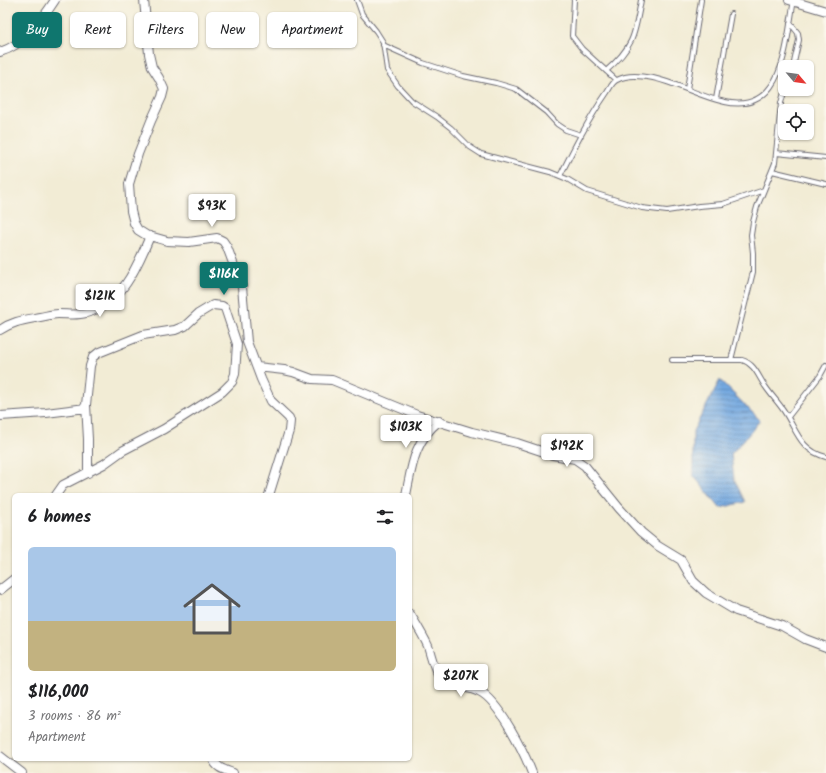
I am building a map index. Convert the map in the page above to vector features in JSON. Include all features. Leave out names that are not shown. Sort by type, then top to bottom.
[{"type":"street","points":[[0,52],[25,38],[39,23],[55,0]]},
{"type":"street","points":[[144,0],[149,54],[152,67],[164,89],[138,154],[129,184],[131,211],[134,224],[138,230],[150,236],[167,241],[189,242],[217,238],[223,241],[242,287],[247,342],[271,401],[289,418],[290,421],[289,431],[270,493]]},
{"type":"street","points":[[792,1],[826,11]]},
{"type":"street","points":[[0,330],[16,322],[53,315],[85,314],[103,306],[124,288],[131,278],[150,236]]},
{"type":"street","points":[[57,493],[63,485],[88,473],[122,451],[164,429],[222,392],[232,382],[235,374],[237,344],[225,308],[222,306],[213,305],[198,314],[185,326],[175,330],[143,335],[98,352],[93,357],[90,366],[86,408],[88,473]]},
{"type":"street","points":[[257,367],[280,369],[312,379],[332,380],[398,408],[472,432],[517,443],[553,455],[575,459],[585,466],[619,508],[645,535],[681,560],[693,580],[706,593],[736,611],[782,626],[805,639],[826,647]]},
{"type":"street","points":[[0,416],[60,412],[86,408]]},
{"type":"street","points":[[406,493],[418,447],[429,429],[439,421]]},
{"type":"street","points":[[0,590],[12,581]]},
{"type":"street","points":[[412,618],[427,645],[438,676],[446,682],[457,686],[477,690],[493,704],[520,745],[532,773]]},
{"type":"street","points":[[0,756],[22,773]]},
{"type":"street","points":[[214,761],[215,764],[221,768],[233,773]]},
{"type":"lane","points":[[357,0],[362,14],[376,31],[384,45],[387,70],[398,86],[412,101],[451,128],[470,147],[481,154],[550,172],[587,191],[618,202],[642,208],[667,211],[723,204],[764,190]]},
{"type":"lane","points":[[574,0],[572,36],[582,49],[616,80]]},
{"type":"lane","points":[[606,71],[618,61],[630,45],[636,28],[641,0]]},
{"type":"lane","points":[[687,89],[701,0]]},
{"type":"lane","points":[[560,176],[590,116],[616,80],[629,76],[640,76],[659,80],[716,99],[739,104],[752,102],[761,98],[770,88],[780,70],[787,43],[792,1]]},
{"type":"lane","points":[[716,99],[731,14]]},
{"type":"lane","points":[[790,23],[798,33],[799,40],[795,60]]},
{"type":"lane","points":[[384,45],[423,63],[463,76],[496,82],[516,89],[546,112],[557,124],[566,130],[581,135]]},
{"type":"lane","points":[[731,360],[753,272],[751,235],[757,207],[772,171],[776,153],[783,96]]},
{"type":"lane","points":[[776,153],[826,158]]},
{"type":"lane","points":[[772,171],[826,184]]},
{"type":"lane","points":[[672,360],[742,360],[747,362],[755,368],[765,386],[777,400],[788,417],[799,440],[806,447],[820,455],[826,456]]},
{"type":"lane","points":[[788,417],[826,366]]},
{"type":"water","points":[[720,380],[760,420],[731,454],[734,479],[745,502],[720,508],[693,475],[693,431]]}]
